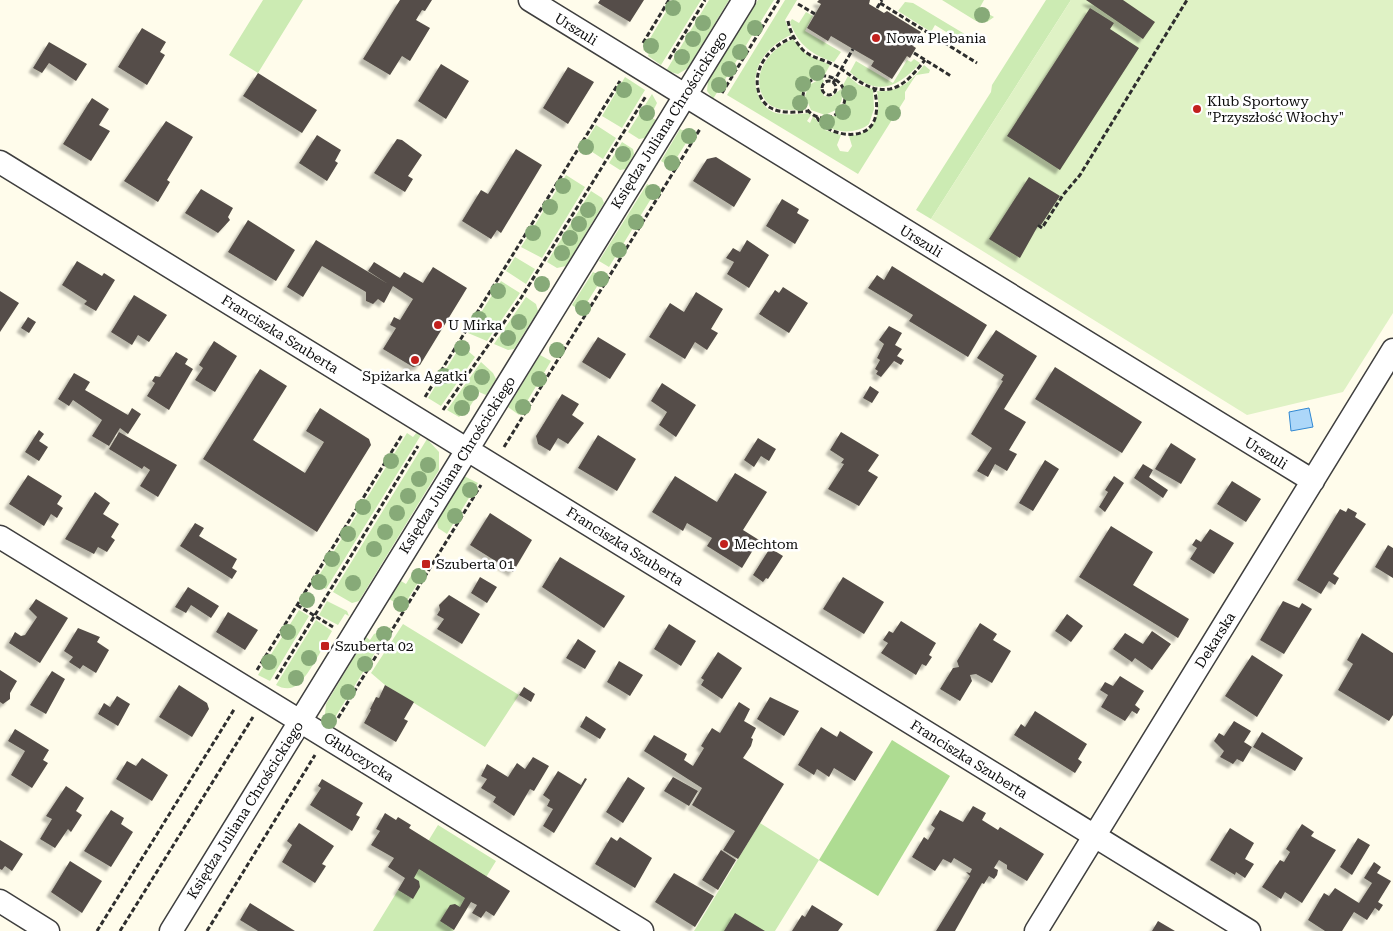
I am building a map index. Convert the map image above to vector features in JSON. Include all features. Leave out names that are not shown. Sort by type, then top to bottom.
[{"type":"street","name":"Urszuli","points":[[530,0],[1313,481]]},
{"type":"street","name":"Księdza Juliana Chrościckiego","points":[[171,931],[744,0]]},
{"type":"street","name":"Franciszka Szuberta","points":[[0,162],[1249,931]]},
{"type":"street","name":"Dekarska","points":[[1036,931],[1393,350]]},
{"type":"street","name":"Głubczycka","points":[[0,537],[642,931]]},
{"type":"street","points":[[0,901],[48,931]]},
{"type":"path","points":[[638,50],[669,0]]},
{"type":"path","points":[[667,61],[705,0]]},
{"type":"path","points":[[717,101],[779,0]]},
{"type":"path","points":[[1038,226],[1042,228],[1063,196],[1080,175],[1188,0]]},
{"type":"path","points":[[877,8],[881,1],[977,63]]},
{"type":"path","points":[[798,4],[815,14]]},
{"type":"path","points":[[788,21],[794,36],[807,53],[841,69],[861,83],[874,88],[895,87],[912,75],[925,60]]},
{"type":"path","points":[[794,36],[778,44],[770,51],[759,71],[757,85],[760,96],[770,108],[789,112],[809,112],[817,116],[829,117],[842,107],[844,92],[841,84],[818,76],[808,84],[803,96],[804,104],[809,112]]},
{"type":"path","points":[[834,81],[823,85],[822,90],[826,95],[834,92],[836,88],[834,81],[853,48]]},
{"type":"path","points":[[914,53],[951,76]]},
{"type":"path","points":[[423,404],[424,398],[624,74]]},
{"type":"path","points":[[817,116],[820,124],[832,131],[854,134],[864,131],[871,126],[874,117],[876,103],[874,88]]},
{"type":"path","points":[[440,414],[521,298],[650,90]]},
{"type":"path","points":[[500,454],[702,124]]},
{"type":"path","points":[[424,398],[431,402]]},
{"type":"path","points":[[437,406],[451,415]]},
{"type":"path","points":[[120,931],[256,694],[297,605],[405,431]]},
{"type":"path","points":[[97,931],[256,694],[314,616],[419,445]]},
{"type":"path","points":[[207,931],[485,479]]},
{"type":"path","points":[[297,605],[338,630]]},
{"type":"green space","points":[[263,0],[303,0],[258,73],[229,55]]},
{"type":"green space","points":[[673,0],[701,0],[661,65],[648,56],[649,53],[643,50]]},
{"type":"green space","points":[[709,0],[729,0],[688,68],[678,74],[666,71]]},
{"type":"green space","points":[[758,0],[774,0],[713,99],[707,91],[708,81]]},
{"type":"green space","points":[[785,0],[797,0],[785,20],[791,35],[775,45],[762,59],[756,76],[758,95],[764,105],[773,112],[786,114],[809,113],[811,115],[807,121],[810,123],[813,116],[825,130],[841,135],[837,145],[840,151],[848,152],[852,146],[849,136],[865,131],[875,121],[878,107],[877,91],[892,90],[904,85],[924,65],[930,70],[929,73],[916,75],[905,92],[905,99],[858,174],[727,95]]},
{"type":"green space","points":[[942,0],[984,0],[979,9],[994,17],[987,22],[976,21]]},
{"type":"green space","points":[[1046,0],[1071,0],[931,219],[916,210],[991,92],[992,85]]},
{"type":"green space","name":"Klub Sportowy \"Przyszłość Włochy\"","points":[[1071,0],[1393,0],[1393,313],[1343,392],[1247,415],[931,219]]},
{"type":"green space","points":[[905,2],[913,3],[963,33],[966,36],[964,43],[935,25],[931,32],[898,11]]},
{"type":"green space","points":[[806,12],[813,16],[805,31],[841,52],[834,62],[819,56],[807,48],[793,30],[790,22],[792,19],[799,23]]},
{"type":"green space","points":[[793,39],[806,54],[830,65],[825,74],[813,77],[804,86],[802,103],[805,109],[781,109],[772,106],[765,99],[759,83],[760,75],[762,67],[772,53],[778,47]]},
{"type":"green space","points":[[914,59],[920,63],[912,72],[895,83],[886,86],[869,85],[850,72],[856,61],[893,83],[907,60],[911,62]]},
{"type":"green space","points":[[848,76],[859,85],[873,89],[874,109],[869,124],[864,128],[850,131],[836,130],[824,124],[820,119],[827,119],[842,109],[846,98],[843,85]]},
{"type":"green space","points":[[625,77],[645,90],[622,128],[602,116]]},
{"type":"green space","points":[[822,78],[824,81],[820,87],[824,96],[831,97],[841,89],[842,99],[838,109],[825,115],[811,110],[805,96],[809,85]]},
{"type":"green space","points":[[652,94],[657,103],[650,117],[656,120],[645,138],[639,139],[628,132]]},
{"type":"green space","points":[[596,125],[616,138],[603,159],[583,146]]},
{"type":"green space","points":[[680,129],[691,135],[671,167],[661,161]]},
{"type":"green space","points":[[622,142],[633,149],[634,154],[626,169],[620,170],[609,163]]},
{"type":"green space","points":[[566,175],[585,187],[542,258],[521,247]]},
{"type":"green space","points":[[647,184],[657,189],[609,267],[599,261]]},
{"type":"green space","points":[[591,191],[602,198],[604,203],[566,266],[557,268],[547,262]]},
{"type":"green space","points":[[515,257],[535,269],[526,284],[506,271]]},
{"type":"green space","points":[[593,272],[603,277],[581,312],[572,305]]},
{"type":"green space","points":[[501,281],[520,293],[487,341],[468,333]]},
{"type":"green space","points":[[526,297],[536,304],[538,311],[514,349],[508,350],[494,344]]},
{"type":"green space","points":[[461,345],[475,357],[441,406],[428,398]]},
{"type":"green space","points":[[540,355],[551,361],[519,415],[508,407]]},
{"type":"green space","points":[[481,362],[493,373],[496,379],[486,395],[479,392],[469,408],[459,417],[447,410]]},
{"type":"green space","points":[[417,432],[421,435],[326,589],[315,582],[407,433],[413,437]]},
{"type":"green space","points":[[427,439],[439,452],[439,470],[359,601],[352,603],[333,592]]},
{"type":"green space","points":[[464,476],[478,483],[447,534],[438,528],[437,521]]},
{"type":"green space","points":[[415,569],[424,573],[403,607],[389,599],[401,581],[406,584]]},
{"type":"green space","points":[[327,601],[347,611],[349,616],[345,614],[338,625],[319,615]]},
{"type":"green space","points":[[299,610],[309,616],[270,681],[258,675]]},
{"type":"green space","points":[[316,620],[332,631],[312,666],[296,686],[287,688],[276,685]]},
{"type":"green space","points":[[403,624],[519,695],[485,747],[385,685],[371,673]]},
{"type":"green space","points":[[391,627],[329,727],[325,714],[326,704],[366,637],[370,640],[374,634]]},
{"type":"green space","points":[[892,740],[950,776],[878,896],[819,860]]},
{"type":"green space","points":[[760,823],[819,860],[775,931],[694,931]]},
{"type":"green space","points":[[438,825],[496,861],[453,931],[373,931]]},
{"type":"water","points":[[1309,408],[1313,427],[1291,431],[1289,412]]},
{"type":"building","points":[[400,0],[432,0],[425,11],[422,10],[416,20],[430,28],[410,61],[402,56],[390,75],[363,59]]},
{"type":"building","points":[[600,0],[644,0],[630,22],[598,3]]},
{"type":"building","name":"Nowa Plebania","points":[[819,0],[870,0],[869,4],[884,13],[887,11],[921,32],[913,46],[916,48],[910,58],[907,56],[892,79],[871,66],[874,61],[831,36],[828,41],[807,28],[821,4],[817,2]]},
{"type":"building","points":[[1086,0],[1123,0],[1155,22],[1143,39]]},
{"type":"building","points":[[1090,8],[1114,23],[1110,29],[1139,48],[1060,170],[1007,136]]},
{"type":"building","points":[[142,28],[166,42],[160,52],[165,55],[147,85],[118,67]]},
{"type":"building","points":[[49,42],[87,64],[76,81],[49,63],[42,73],[33,68]]},
{"type":"building","points":[[441,64],[469,81],[446,119],[418,101]]},
{"type":"building","points":[[568,67],[594,82],[568,124],[543,108]]},
{"type":"building","points":[[258,73],[317,110],[302,133],[243,96]]},
{"type":"building","points":[[92,98],[109,109],[99,125],[110,131],[91,161],[63,144]]},
{"type":"building","points":[[166,121],[193,137],[167,180],[170,182],[158,202],[124,181]]},
{"type":"building","points":[[317,135],[341,150],[335,161],[338,163],[327,181],[299,163]]},
{"type":"building","points":[[397,139],[402,140],[422,155],[408,176],[413,179],[405,192],[374,173]]},
{"type":"building","points":[[516,149],[542,165],[501,233],[497,230],[491,239],[462,221],[481,190],[488,194]]},
{"type":"building","points":[[716,157],[751,179],[734,207],[693,181],[707,159]]},
{"type":"building","points":[[1029,177],[1060,196],[1041,225],[1039,224],[1020,258],[989,239]]},
{"type":"building","points":[[201,189],[233,208],[228,217],[230,220],[218,233],[185,213]]},
{"type":"building","points":[[782,199],[799,209],[797,213],[809,220],[795,244],[766,226]]},
{"type":"building","points":[[248,220],[295,250],[276,281],[228,252]]},
{"type":"building","points":[[316,240],[388,284],[368,271],[374,262],[400,278],[404,272],[423,283],[433,267],[467,288],[420,365],[413,367],[383,349],[396,328],[390,325],[394,317],[400,320],[413,299],[393,286],[384,303],[378,299],[373,304],[366,301],[366,292],[322,266],[303,297],[287,287]]},
{"type":"building","points":[[747,240],[769,255],[749,288],[727,274],[734,262],[726,258],[733,248],[740,252]]},
{"type":"building","points":[[77,261],[102,276],[104,273],[115,280],[96,311],[84,304],[87,301],[62,285]]},
{"type":"building","points":[[892,266],[987,325],[968,357],[909,321],[913,315],[868,288],[877,275],[884,280]]},
{"type":"building","points":[[783,287],[808,303],[789,333],[759,314],[775,290],[779,293]]},
{"type":"building","points":[[0,291],[19,303],[0,332]]},
{"type":"building","points":[[696,292],[723,309],[711,329],[718,333],[707,350],[695,342],[685,359],[649,337],[670,303],[684,312]]},
{"type":"building","points":[[134,295],[167,315],[149,342],[138,335],[132,345],[111,332]]},
{"type":"building","points":[[28,317],[36,322],[29,333],[21,328]]},
{"type":"building","points":[[889,326],[902,333],[895,345],[902,349],[897,356],[904,360],[901,365],[894,361],[881,377],[876,374],[878,371],[875,369],[880,360],[877,358],[884,344],[879,340]]},
{"type":"building","points":[[996,330],[1037,356],[1004,409],[1026,422],[1009,450],[1017,454],[1007,471],[995,464],[988,477],[977,471],[992,448],[971,434],[1003,381],[1001,380],[1004,375],[977,358]]},
{"type":"building","points":[[598,337],[626,354],[610,379],[582,362]]},
{"type":"building","points":[[214,341],[237,356],[215,392],[195,380],[203,368],[199,365]]},
{"type":"building","points":[[176,352],[188,359],[185,364],[193,369],[169,410],[147,396],[155,383],[152,381],[155,376],[160,377]]},
{"type":"building","points":[[1055,367],[1142,422],[1122,453],[1035,399]]},
{"type":"building","points":[[260,369],[287,386],[253,440],[305,473],[324,442],[306,431],[320,408],[369,439],[371,445],[317,532],[203,459]]},
{"type":"building","points":[[74,373],[90,382],[85,390],[128,415],[132,408],[141,414],[128,434],[120,428],[109,446],[92,436],[102,420],[73,400],[69,406],[58,399]]},
{"type":"building","points":[[662,383],[696,405],[676,437],[659,425],[667,412],[651,401]]},
{"type":"building","points":[[870,386],[879,392],[872,403],[863,398]]},
{"type":"building","points":[[562,394],[579,404],[572,415],[584,423],[568,444],[558,438],[550,451],[538,444],[536,436]]},
{"type":"building","points":[[39,430],[44,434],[39,441],[48,447],[39,461],[25,452]]},
{"type":"building","points":[[119,432],[177,465],[158,497],[140,486],[150,470],[144,466],[142,469],[109,449]]},
{"type":"building","points":[[841,432],[879,455],[868,471],[878,477],[859,506],[828,489],[844,464],[841,463],[844,459],[830,450]]},
{"type":"building","points":[[598,435],[636,459],[617,491],[578,468]]},
{"type":"building","points":[[758,438],[776,449],[769,461],[761,456],[754,467],[744,460]]},
{"type":"building","points":[[1171,443],[1196,459],[1181,484],[1155,469]]},
{"type":"building","points":[[1045,460],[1059,469],[1033,511],[1019,503]]},
{"type":"building","points":[[1143,464],[1153,470],[1149,477],[1168,490],[1163,498],[1134,478]]},
{"type":"building","points":[[735,473],[767,492],[743,530],[759,540],[742,568],[707,546],[712,538],[687,523],[683,531],[652,512],[675,476],[717,502]]},
{"type":"building","points":[[28,475],[62,496],[57,504],[63,508],[57,518],[51,514],[44,526],[9,504]]},
{"type":"building","points":[[1114,476],[1124,483],[1105,512],[1099,507],[1108,492],[1105,490]]},
{"type":"building","points":[[1232,481],[1261,499],[1246,522],[1217,504]]},
{"type":"building","points":[[95,492],[110,503],[103,514],[119,524],[111,537],[115,540],[107,552],[98,547],[94,554],[65,539]]},
{"type":"building","points":[[1348,508],[1357,513],[1355,517],[1366,524],[1333,574],[1339,578],[1335,585],[1329,581],[1321,594],[1297,580],[1340,509],[1346,512]]},
{"type":"building","points":[[490,513],[532,540],[513,572],[470,545]]},
{"type":"building","points":[[195,523],[204,528],[199,536],[237,559],[232,568],[237,571],[232,579],[180,546]]},
{"type":"building","points":[[1111,526],[1153,552],[1133,585],[1189,619],[1178,638],[1079,577]]},
{"type":"building","points":[[1210,529],[1234,543],[1214,574],[1190,559],[1197,548],[1192,545],[1196,539],[1201,542]]},
{"type":"building","points":[[1388,545],[1393,548],[1393,578],[1375,567]]},
{"type":"building","points":[[770,548],[783,556],[768,579],[766,578],[763,582],[753,575]]},
{"type":"building","points":[[560,557],[625,596],[604,628],[542,587]]},
{"type":"building","points":[[480,577],[497,587],[487,603],[471,593]]},
{"type":"building","points":[[843,577],[884,602],[864,634],[823,609]]},
{"type":"building","points":[[188,587],[219,606],[211,618],[191,605],[186,613],[175,607]]},
{"type":"building","points":[[449,595],[480,614],[462,644],[437,629],[444,619],[437,615],[440,610],[439,605]]},
{"type":"building","points":[[36,599],[68,618],[40,663],[9,643],[15,632],[21,636],[25,635],[37,617],[29,609]]},
{"type":"building","points":[[1283,601],[1299,608],[1302,603],[1312,609],[1284,654],[1260,640]]},
{"type":"building","points":[[228,612],[258,630],[245,650],[216,632]]},
{"type":"building","points":[[1067,614],[1083,626],[1071,642],[1055,631]]},
{"type":"building","points":[[901,621],[936,643],[929,655],[932,657],[926,666],[922,664],[916,675],[881,653],[888,643],[883,640],[889,631],[893,633]]},
{"type":"building","points":[[980,623],[997,634],[993,640],[1011,651],[992,683],[976,674],[970,675],[972,681],[960,701],[940,689],[953,668],[959,667],[957,661]]},
{"type":"building","points":[[669,624],[696,641],[681,666],[654,649]]},
{"type":"building","points":[[78,628],[100,637],[97,642],[109,650],[96,673],[83,665],[80,669],[69,662],[73,657],[64,651]]},
{"type":"building","points":[[1152,631],[1171,644],[1152,670],[1135,658],[1132,662],[1113,649],[1125,633],[1143,644]]},
{"type":"building","points":[[1362,633],[1393,653],[1393,715],[1389,721],[1338,690],[1353,664],[1347,660]]},
{"type":"building","points":[[578,639],[596,651],[585,669],[566,658]]},
{"type":"building","points":[[718,652],[742,668],[722,699],[701,685],[704,680],[701,678]]},
{"type":"building","points":[[1252,655],[1283,675],[1257,717],[1225,696]]},
{"type":"building","points":[[619,661],[643,675],[630,696],[607,682]]},
{"type":"building","points":[[0,670],[17,681],[10,693],[10,699],[3,704],[0,702]]},
{"type":"building","points":[[52,671],[65,679],[46,714],[30,705]]},
{"type":"building","points":[[1120,676],[1144,691],[1135,705],[1140,709],[1137,714],[1132,711],[1125,721],[1101,707],[1108,695],[1100,690],[1105,682],[1113,686]]},
{"type":"building","points":[[179,685],[207,703],[209,709],[192,737],[159,717]]},
{"type":"building","points":[[385,685],[414,702],[404,719],[408,721],[396,742],[364,723],[376,697],[379,698]]},
{"type":"building","points":[[524,687],[535,694],[531,702],[519,695]]},
{"type":"building","points":[[117,696],[130,704],[118,726],[98,714],[104,703],[110,707]]},
{"type":"building","points":[[770,697],[799,711],[784,736],[757,719]]},
{"type":"building","points":[[739,702],[750,709],[744,721],[756,728],[751,738],[753,739],[751,746],[743,758],[784,784],[738,859],[723,850],[735,831],[692,805],[702,788],[644,751],[654,735],[687,754],[684,760],[693,766],[704,748],[701,746],[712,728],[720,733]]},
{"type":"building","points":[[1035,711],[1087,744],[1078,759],[1082,762],[1075,773],[1014,735],[1021,724],[1025,727]]},
{"type":"building","points":[[586,716],[606,729],[600,739],[580,727]]},
{"type":"building","points":[[1234,721],[1251,731],[1244,742],[1252,747],[1243,762],[1237,759],[1233,764],[1220,757],[1224,751],[1214,741],[1219,733],[1224,736]]},
{"type":"building","points":[[821,727],[837,737],[840,731],[873,752],[855,781],[834,768],[829,777],[817,769],[814,775],[798,765]]},
{"type":"building","points":[[15,729],[49,750],[43,760],[48,763],[32,788],[11,775],[25,751],[8,741]]},
{"type":"building","points":[[1262,732],[1303,758],[1295,771],[1253,747]]},
{"type":"building","points":[[533,757],[549,766],[534,791],[530,789],[514,816],[493,802],[496,797],[481,788],[487,779],[481,776],[487,764],[508,777],[517,763],[525,769]]},
{"type":"building","points":[[142,758],[168,775],[152,801],[116,779],[127,761],[136,766]]},
{"type":"building","points":[[558,771],[581,785],[585,778],[587,779],[554,833],[543,826],[553,809],[547,806],[550,800],[543,795]]},
{"type":"building","points":[[628,777],[645,788],[623,823],[606,812]]},
{"type":"building","points":[[673,777],[698,791],[689,806],[664,791]]},
{"type":"building","points":[[322,779],[363,803],[356,815],[360,817],[352,831],[310,805],[321,788],[318,786]]},
{"type":"building","points":[[66,786],[84,798],[76,811],[82,815],[71,832],[68,829],[55,848],[40,839],[52,819],[46,816]]},
{"type":"building","points":[[973,806],[986,813],[982,820],[998,830],[1000,827],[1044,854],[1027,881],[1007,869],[1007,865],[999,860],[994,868],[998,870],[997,875],[994,879],[989,876],[984,884],[982,883],[955,931],[936,931],[970,876],[966,872],[970,873],[972,869],[954,858],[951,863],[943,859],[935,871],[912,857],[924,837],[928,840],[935,828],[931,825],[940,810],[963,822]]},
{"type":"building","points":[[111,810],[124,818],[121,824],[133,832],[111,867],[84,851]]},
{"type":"building","points":[[385,813],[396,820],[398,817],[411,825],[409,828],[510,891],[494,916],[486,911],[481,918],[472,913],[477,905],[471,902],[454,930],[440,921],[450,905],[455,904],[460,907],[465,898],[419,869],[414,878],[419,881],[420,887],[413,899],[398,890],[405,878],[388,867],[394,858],[371,845],[380,831],[376,829]]},
{"type":"building","points":[[299,823],[334,846],[322,864],[326,866],[315,883],[282,862],[292,845],[287,841]]},
{"type":"building","points":[[1302,824],[1314,832],[1311,836],[1336,850],[1302,903],[1285,892],[1281,899],[1262,887],[1280,860],[1284,862],[1290,852],[1286,849]]},
{"type":"building","points":[[1230,828],[1254,843],[1245,859],[1254,864],[1245,878],[1236,872],[1235,875],[1210,860]]},
{"type":"building","points":[[611,837],[617,841],[620,837],[652,858],[635,888],[595,864]]},
{"type":"building","points":[[1358,838],[1370,845],[1352,875],[1340,867]]},
{"type":"building","points":[[0,840],[23,854],[12,871],[5,866],[2,870],[0,869]]},
{"type":"building","points":[[721,850],[736,860],[718,890],[702,880]]},
{"type":"building","points":[[70,861],[102,881],[82,913],[51,892]]},
{"type":"building","points":[[1374,862],[1381,867],[1377,873],[1391,881],[1378,902],[1383,905],[1379,911],[1375,908],[1367,920],[1354,912],[1342,931],[1325,931],[1308,920],[1324,893],[1329,896],[1335,888],[1359,903],[1372,883],[1364,878]]},
{"type":"building","points":[[674,873],[714,896],[695,927],[655,902]]},
{"type":"building","points":[[250,903],[295,931],[258,931],[240,920]]},
{"type":"building","points":[[812,905],[843,924],[838,931],[792,931],[802,915],[805,917]]},
{"type":"building","points":[[735,913],[765,931],[724,931]]},
{"type":"building","points":[[1158,921],[1175,931],[1152,931]]},
{"type":"place","name":"Nowa Plebania","points":[[876,38]]},
{"type":"place","name":"Klub Sportowy \"Przyszłość Włochy\"","points":[[1197,109]]},
{"type":"place","name":"U Mirka","points":[[438,325]]},
{"type":"place","name":"Spiżarka Agatki","points":[[415,360]]},
{"type":"place","name":"Mechtom","points":[[724,544]]},
{"type":"place","name":"Szuberta 01","points":[[426,564]]},
{"type":"place","name":"Szuberta 02","points":[[325,646]]}]
